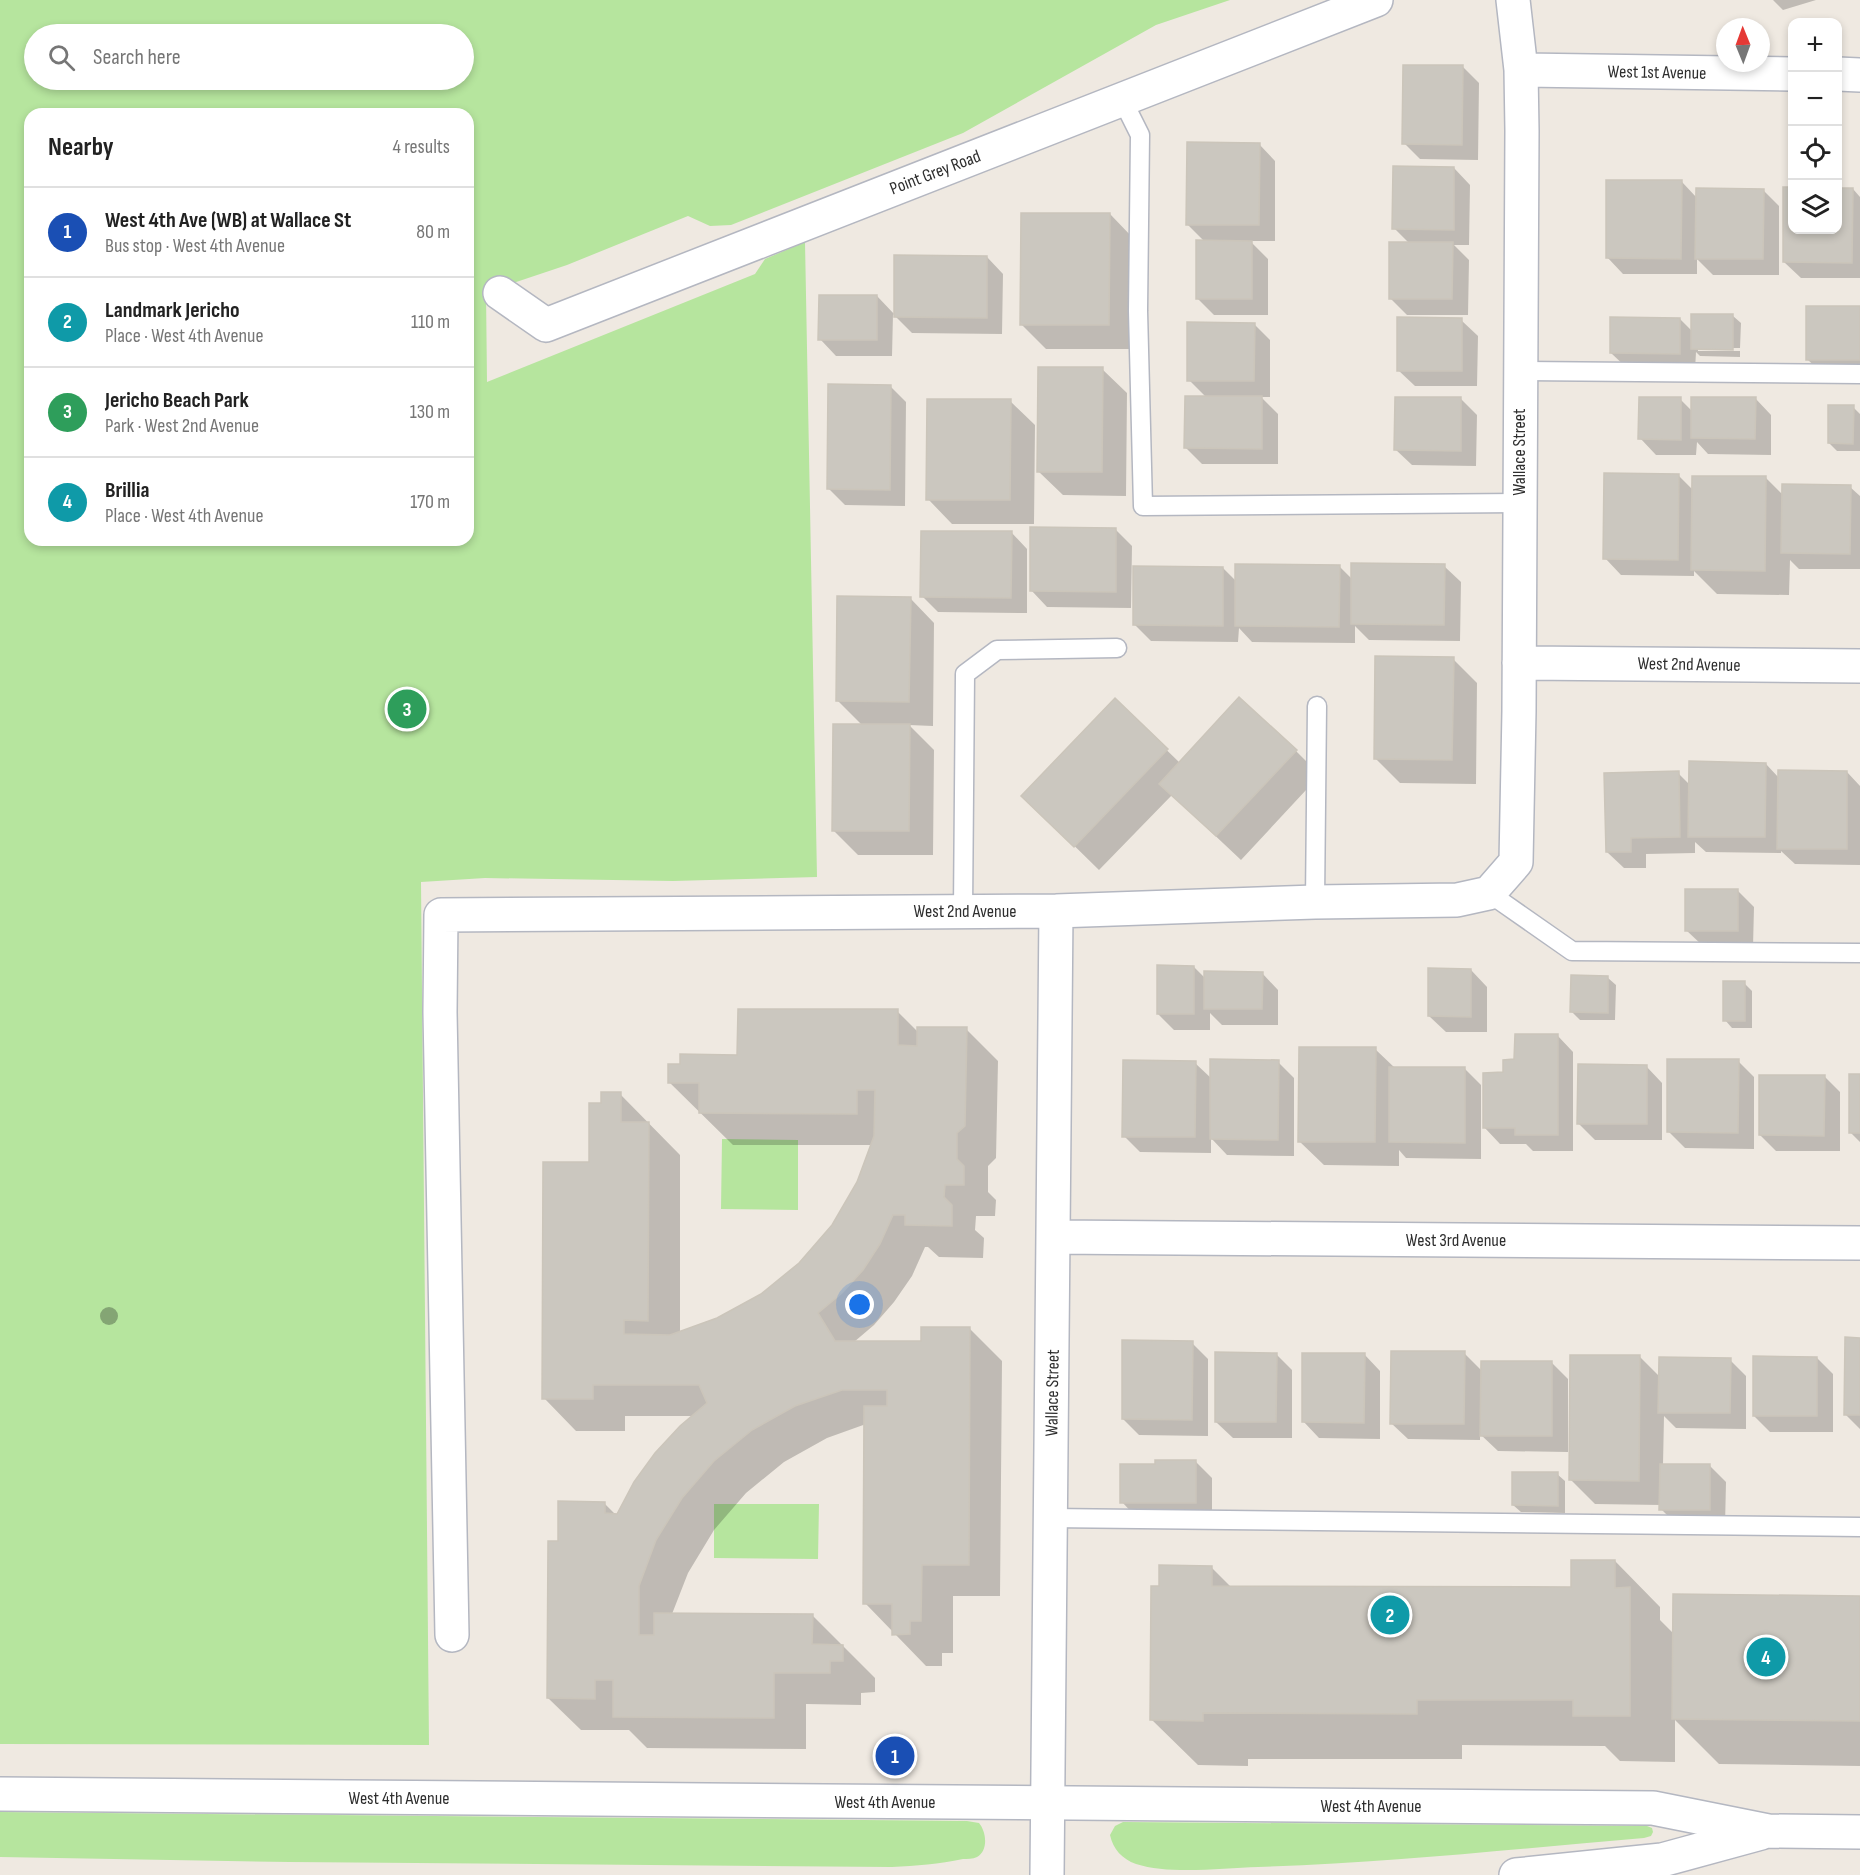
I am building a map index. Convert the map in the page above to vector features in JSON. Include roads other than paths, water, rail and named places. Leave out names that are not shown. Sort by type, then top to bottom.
[{"type":"street","name":"Point Grey Road","points":[[500,293],[546,325],[1376,0]]},
{"type":"street","name":"Wallace Street","points":[[1489,893],[1516,862],[1521,70],[1513,0]]},
{"type":"street","name":"West 1st Avenue","points":[[1521,70],[1788,74]]},
{"type":"street","points":[[1842,75],[1860,75]]},
{"type":"street","name":"West 2nd Avenue","points":[[1519,663],[1860,666]]},
{"type":"street","name":"West 2nd Avenue","points":[[452,1635],[440,1024],[441,915],[1056,910],[1457,900],[1489,893]]},
{"type":"street","name":"Wallace Street","points":[[1047,1875],[1056,910]]},
{"type":"street","name":"West 3rd Avenue","points":[[1053,1237],[1860,1243]]},
{"type":"street","name":"West 4th Avenue","points":[[0,1794],[1653,1808],[1768,1831],[1860,1832]]},
{"type":"street","name":"West 4th Avenue","points":[[1516,1875],[1662,1860],[1768,1831]]},
{"type":"lane","points":[[1122,99],[1140,135],[1138,311],[1143,506],[1519,503]]},
{"type":"lane","points":[[1520,371],[1860,374]]},
{"type":"lane","points":[[963,911],[965,674],[997,650],[1117,648]]},
{"type":"lane","points":[[1315,902],[1317,706]]},
{"type":"lane","points":[[1489,893],[1572,951],[1860,953]]},
{"type":"lane","points":[[1050,1518],[1860,1527]]},
{"type":"place","name":"Jericho Beach Park","points":[[407,709]]},
{"type":"place","name":"Landmark Jericho","points":[[1390,1615]]},
{"type":"place","name":"Brillia","points":[[1766,1657]]},
{"type":"place","name":"West 4th Ave (WB) at Wallace St","points":[[895,1756]]}]
